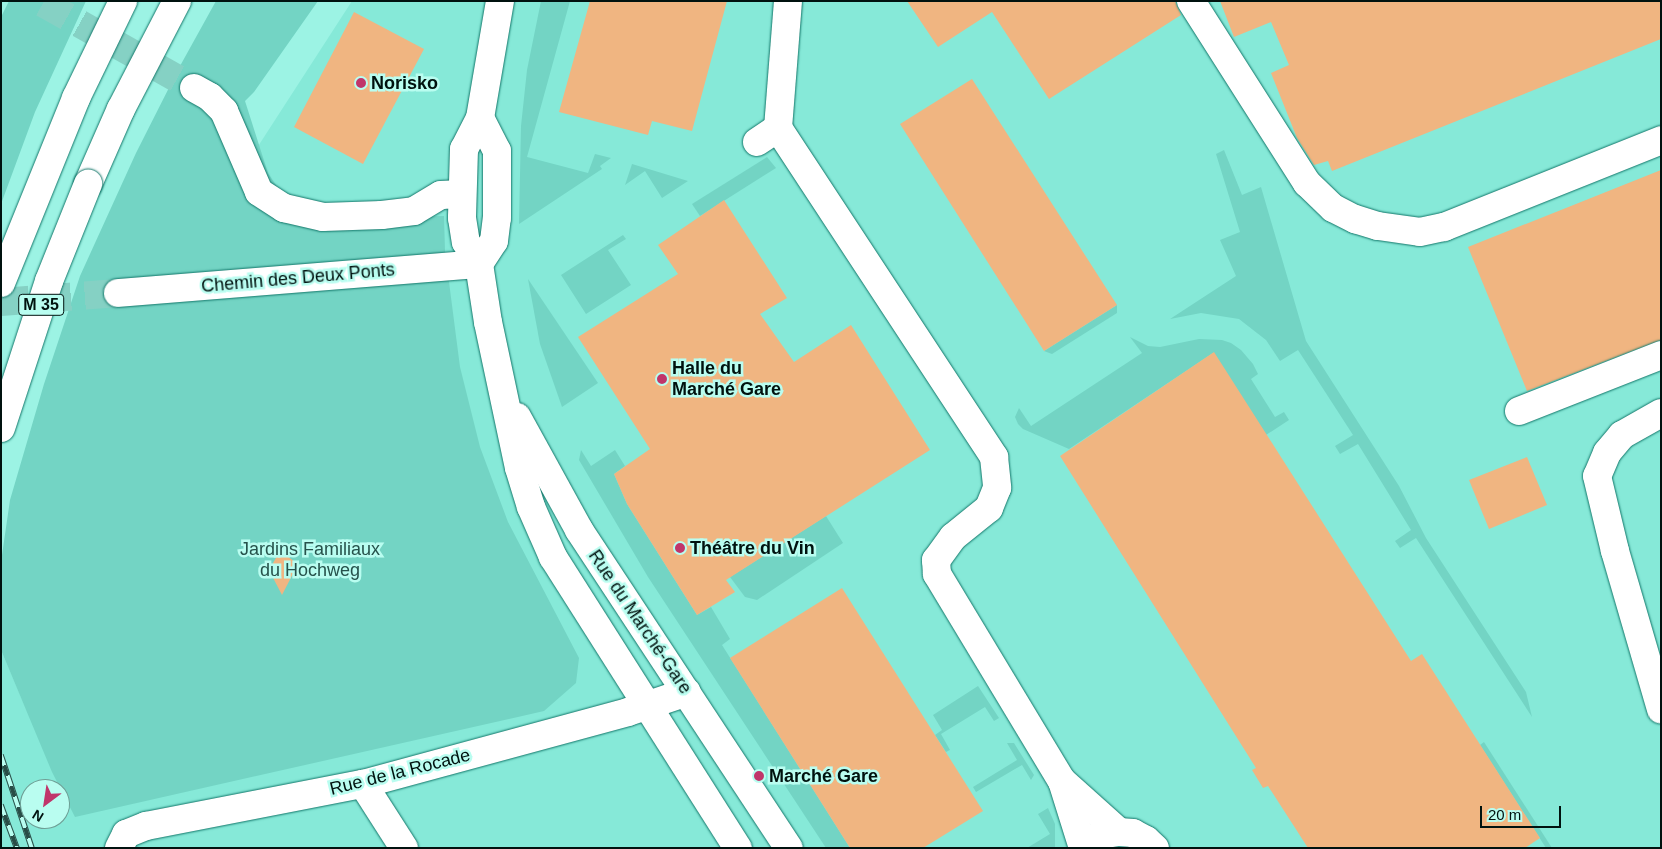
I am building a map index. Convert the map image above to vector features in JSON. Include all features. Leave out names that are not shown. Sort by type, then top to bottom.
[{"type":"main road","name":"M 35","points":[[1,283],[76,98],[123,1]]},
{"type":"main road","name":"M 35","points":[[1,428],[17,374],[50,281],[88,184],[121,109],[177,1]]},
{"type":"main road","name":"Rue du Marché-Gare","points":[[500,1],[480,118],[464,149],[462,218],[466,242],[479,264],[519,468],[530,507],[553,557],[738,848]]},
{"type":"main road","points":[[788,1],[768,135],[994,457],[997,488],[989,508],[953,536],[936,560],[937,574],[1062,781],[1083,848],[1093,839],[1119,832],[1133,834],[1146,840],[1155,848]]},
{"type":"main road","points":[[1192,1],[1314,192],[1345,214],[1378,226],[1414,232],[1444,227],[1661,140]]},
{"type":"main road","points":[[194,88],[210,97],[224,111],[259,192],[284,208],[323,217],[382,215],[414,211],[441,195],[462,194]]},
{"type":"main road","points":[[479,264],[494,241],[497,218],[498,151],[480,118]]},
{"type":"main road","name":"Chemin des Deux Ponts","points":[[118,293],[479,264]]},
{"type":"main road","points":[[1519,411],[1661,355]]},
{"type":"main road","name":"Rue du Marché-Gare","points":[[502,389],[579,530],[789,848]]},
{"type":"main road","points":[[1661,413],[1622,435],[1607,453],[1597,476],[1615,551],[1661,710]]},
{"type":"main road","name":"Rue de la Rocade","points":[[119,848],[126,834],[146,826],[363,784],[647,705],[687,692]]},
{"type":"main road","points":[[1062,781],[1119,832]]},
{"type":"main road","points":[[363,784],[404,848]]},
{"type":"shaded area","points":[[352,1],[1661,1],[1661,848],[1,848],[1,650],[26,709],[83,417]]},
{"type":"green space","points":[[9,1],[86,1],[35,112],[1,204],[1,17]]},
{"type":"green space","name":"Jardins Familiaux du Hochweg","points":[[216,1],[318,1],[254,92],[245,101],[268,173],[278,188],[292,197],[324,205],[405,217],[444,216],[445,251],[460,367],[480,447],[508,522],[579,658],[576,683],[544,711],[75,817],[70,807],[70,779],[56,779],[1,650],[1,562],[10,500],[44,384],[80,276],[136,153],[180,66]]},
{"type":"green space","points":[[541,1],[570,1],[527,157],[588,173],[595,154],[611,158],[600,166],[602,169],[519,224],[521,126],[527,70]]},
{"type":"green space","points":[[1224,150],[1242,195],[1261,187],[1306,341],[1399,486],[1426,538],[1526,692],[1532,717],[1416,538],[1400,548],[1395,541],[1411,530],[1358,444],[1340,454],[1335,446],[1353,435],[1298,350],[1280,361],[1266,340],[1239,319],[1201,313],[1170,319],[1236,276],[1220,240],[1240,232],[1216,154]]},
{"type":"green space","points":[[767,157],[776,168],[700,216],[692,204]]},
{"type":"green space","points":[[632,164],[688,181],[662,198],[645,171],[625,185]]},
{"type":"green space","points":[[623,235],[626,239],[608,250],[631,285],[586,314],[561,275]]},
{"type":"green space","points":[[528,279],[598,383],[562,407],[540,344]]},
{"type":"green space","points":[[1117,305],[1117,313],[1052,354],[1044,351]]},
{"type":"green space","points":[[1130,337],[1148,346],[1160,347],[1199,339],[1222,340],[1231,343],[1241,350],[1253,364],[1258,374],[1251,379],[1275,417],[1284,412],[1289,420],[1266,435],[1213,353],[1069,449],[1023,429],[1018,424],[1015,417],[1019,408],[1031,426],[1142,353]]},
{"type":"green space","points":[[581,450],[591,466],[615,450],[625,466],[614,474],[627,504],[697,615],[711,607],[730,639],[722,645],[850,848],[826,848],[648,577],[579,460]]},
{"type":"green space","points":[[826,516],[843,543],[757,600],[745,597],[730,577]]},
{"type":"green space","points":[[978,686],[999,718],[994,721],[985,707],[941,734],[950,750],[946,752],[935,735],[942,730],[933,715]]},
{"type":"green space","points":[[1484,742],[1552,848],[1546,848],[1480,745]]},
{"type":"green space","points":[[1007,743],[1014,743],[1034,775],[1031,780],[1022,765],[976,792],[973,787],[1017,760]]},
{"type":"green space","points":[[1048,808],[1055,824],[1055,848],[1027,848],[1050,834],[1038,814]]},
{"type":"building","points":[[590,1],[727,1],[692,131],[652,121],[648,135],[559,112]]},
{"type":"building","points":[[907,1],[1175,1],[1181,15],[1049,99],[992,12],[938,47]]},
{"type":"building","points":[[1220,1],[1661,1],[1661,39],[1332,171],[1328,161],[1314,165],[1297,138],[1271,73],[1289,65],[1271,22],[1234,37]]},
{"type":"building","name":"Norisko","points":[[354,12],[424,49],[363,164],[294,127]]},
{"type":"building","points":[[972,79],[1117,305],[1044,351],[900,124]]},
{"type":"building","points":[[1661,170],[1661,340],[1527,391],[1468,247]]},
{"type":"building","points":[[724,200],[787,298],[760,314],[794,362],[851,325],[930,450],[726,580],[735,592],[697,615],[627,504],[614,474],[650,449],[578,337],[678,274],[658,245]]},
{"type":"building","points":[[1214,352],[1411,661],[1422,654],[1540,838],[1525,848],[1308,848],[1268,786],[1263,788],[1252,770],[1256,768],[1060,456]]},
{"type":"building","points":[[1527,457],[1547,505],[1489,529],[1469,480]]},
{"type":"building","points":[[280,551],[298,564],[282,595],[269,570]]},
{"type":"building","points":[[842,588],[983,811],[923,848],[850,848],[730,658]]},
{"type":"tunnel","points":[[43,3],[194,88]]},
{"type":"tunnel","points":[[1,302],[118,293]]},
{"type":"railway","points":[[1,755],[32,848]]},
{"type":"railway","points":[[1,805],[17,848]]},
{"type":"place","name":"Norisko","points":[[361,83]]},
{"type":"place","name":"Halle du Marché Gare","points":[[662,379]]},
{"type":"place","name":"Théâtre du Vin","points":[[680,548]]},
{"type":"place","name":"Marché Gare","points":[[759,776]]}]
